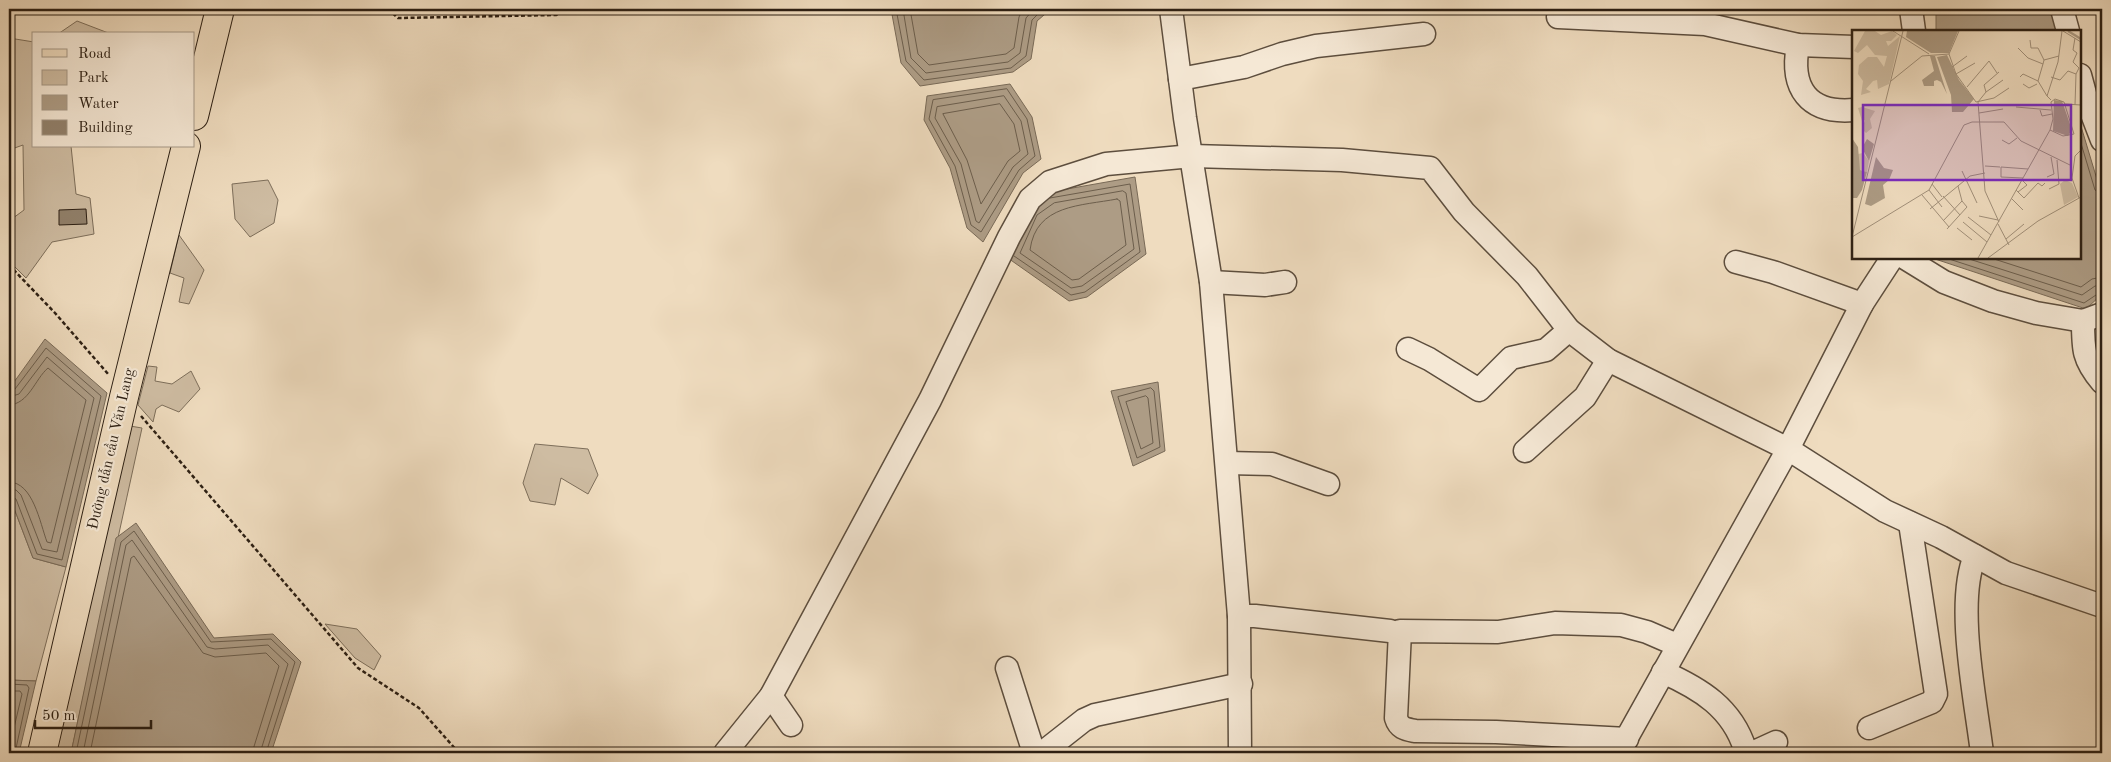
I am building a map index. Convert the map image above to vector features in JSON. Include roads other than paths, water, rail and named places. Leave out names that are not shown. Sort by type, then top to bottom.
[{"type":"main road","points":[[195,112],[220,9]]},
{"type":"main road","name":"Đường dẫn cầu Văn Lang","points":[[42,753],[124,397],[186,148]]},
{"type":"street","points":[[1171,9],[1211,282],[1238,616],[1241,684],[1240,753]]},
{"type":"street","points":[[1911,9],[1914,30]]},
{"type":"street","points":[[2062,9],[2068,30]]},
{"type":"street","points":[[1558,17],[1705,24],[1798,46],[1852,47]]},
{"type":"street","points":[[1180,79],[1244,67],[1282,54],[1316,46],[1424,34]]},
{"type":"street","points":[[1798,46],[1795,72],[1802,93],[1815,104],[1832,110],[1852,110]]},
{"type":"street","points":[[2081,78],[2102,140]]},
{"type":"street","points":[[725,753],[771,696],[930,400],[1009,237],[1030,199],[1050,182],[1106,164],[1192,156],[1342,160],[1430,168],[1464,212],[1527,276],[1569,330],[1608,360],[1788,449],[1885,511],[2006,573],[2102,606]]},
{"type":"street","points":[[1678,645],[1655,635],[1621,625],[1555,623],[1498,632],[1400,631],[1396,718],[1398,725],[1415,731],[1506,732],[1622,746],[1788,449],[1862,304],[1891,259]]},
{"type":"street","points":[[1907,259],[1944,282],[1993,300],[2036,313],[2093,317],[2083,352],[2092,370],[2102,382]]},
{"type":"street","points":[[1736,262],[1773,272],[1862,304]]},
{"type":"street","points":[[1211,282],[1265,285],[1285,282]]},
{"type":"street","points":[[1408,350],[1429,359],[1479,390],[1511,358],[1546,350],[1569,330]]},
{"type":"street","points":[[1525,451],[1584,397],[1608,360]]},
{"type":"street","points":[[1227,463],[1272,464],[1328,484]]},
{"type":"street","points":[[1869,728],[1932,702],[1936,694],[1910,523]]},
{"type":"street","points":[[1975,556],[1971,565],[1967,619],[1982,753]]},
{"type":"street","points":[[1238,616],[1255,616],[1390,631]]},
{"type":"street","points":[[1007,668],[1034,753]]},
{"type":"street","points":[[1663,672],[1710,696],[1734,724],[1745,749],[1752,753],[1776,742]]},
{"type":"street","points":[[1042,753],[1084,720],[1095,715],[1241,684]]},
{"type":"street","points":[[771,696],[791,725]]},
{"type":"water","points":[[891,9],[1051,9],[1037,21],[1031,59],[1013,72],[920,86],[901,63]]},
{"type":"water","points":[[1936,9],[2052,9],[2057,30],[1936,30]]},
{"type":"water","points":[[1010,84],[1032,117],[1041,159],[1023,173],[983,242],[967,228],[950,168],[924,120],[927,96]]},
{"type":"water","points":[[2081,126],[2102,196],[2102,294],[2086,309],[1935,259],[2081,259]]},
{"type":"water","points":[[1135,177],[1146,254],[1087,297],[1069,301],[1005,256],[1029,207],[1050,192]]},
{"type":"water","points":[[45,339],[107,393],[66,567],[33,558],[9,495],[9,389]]},
{"type":"water","points":[[1158,382],[1165,451],[1133,466],[1111,391]]},
{"type":"water","points":[[136,523],[214,638],[273,634],[301,662],[271,753],[71,753],[116,538]]},
{"type":"water","points":[[9,680],[36,681],[19,753],[9,753]]}]
